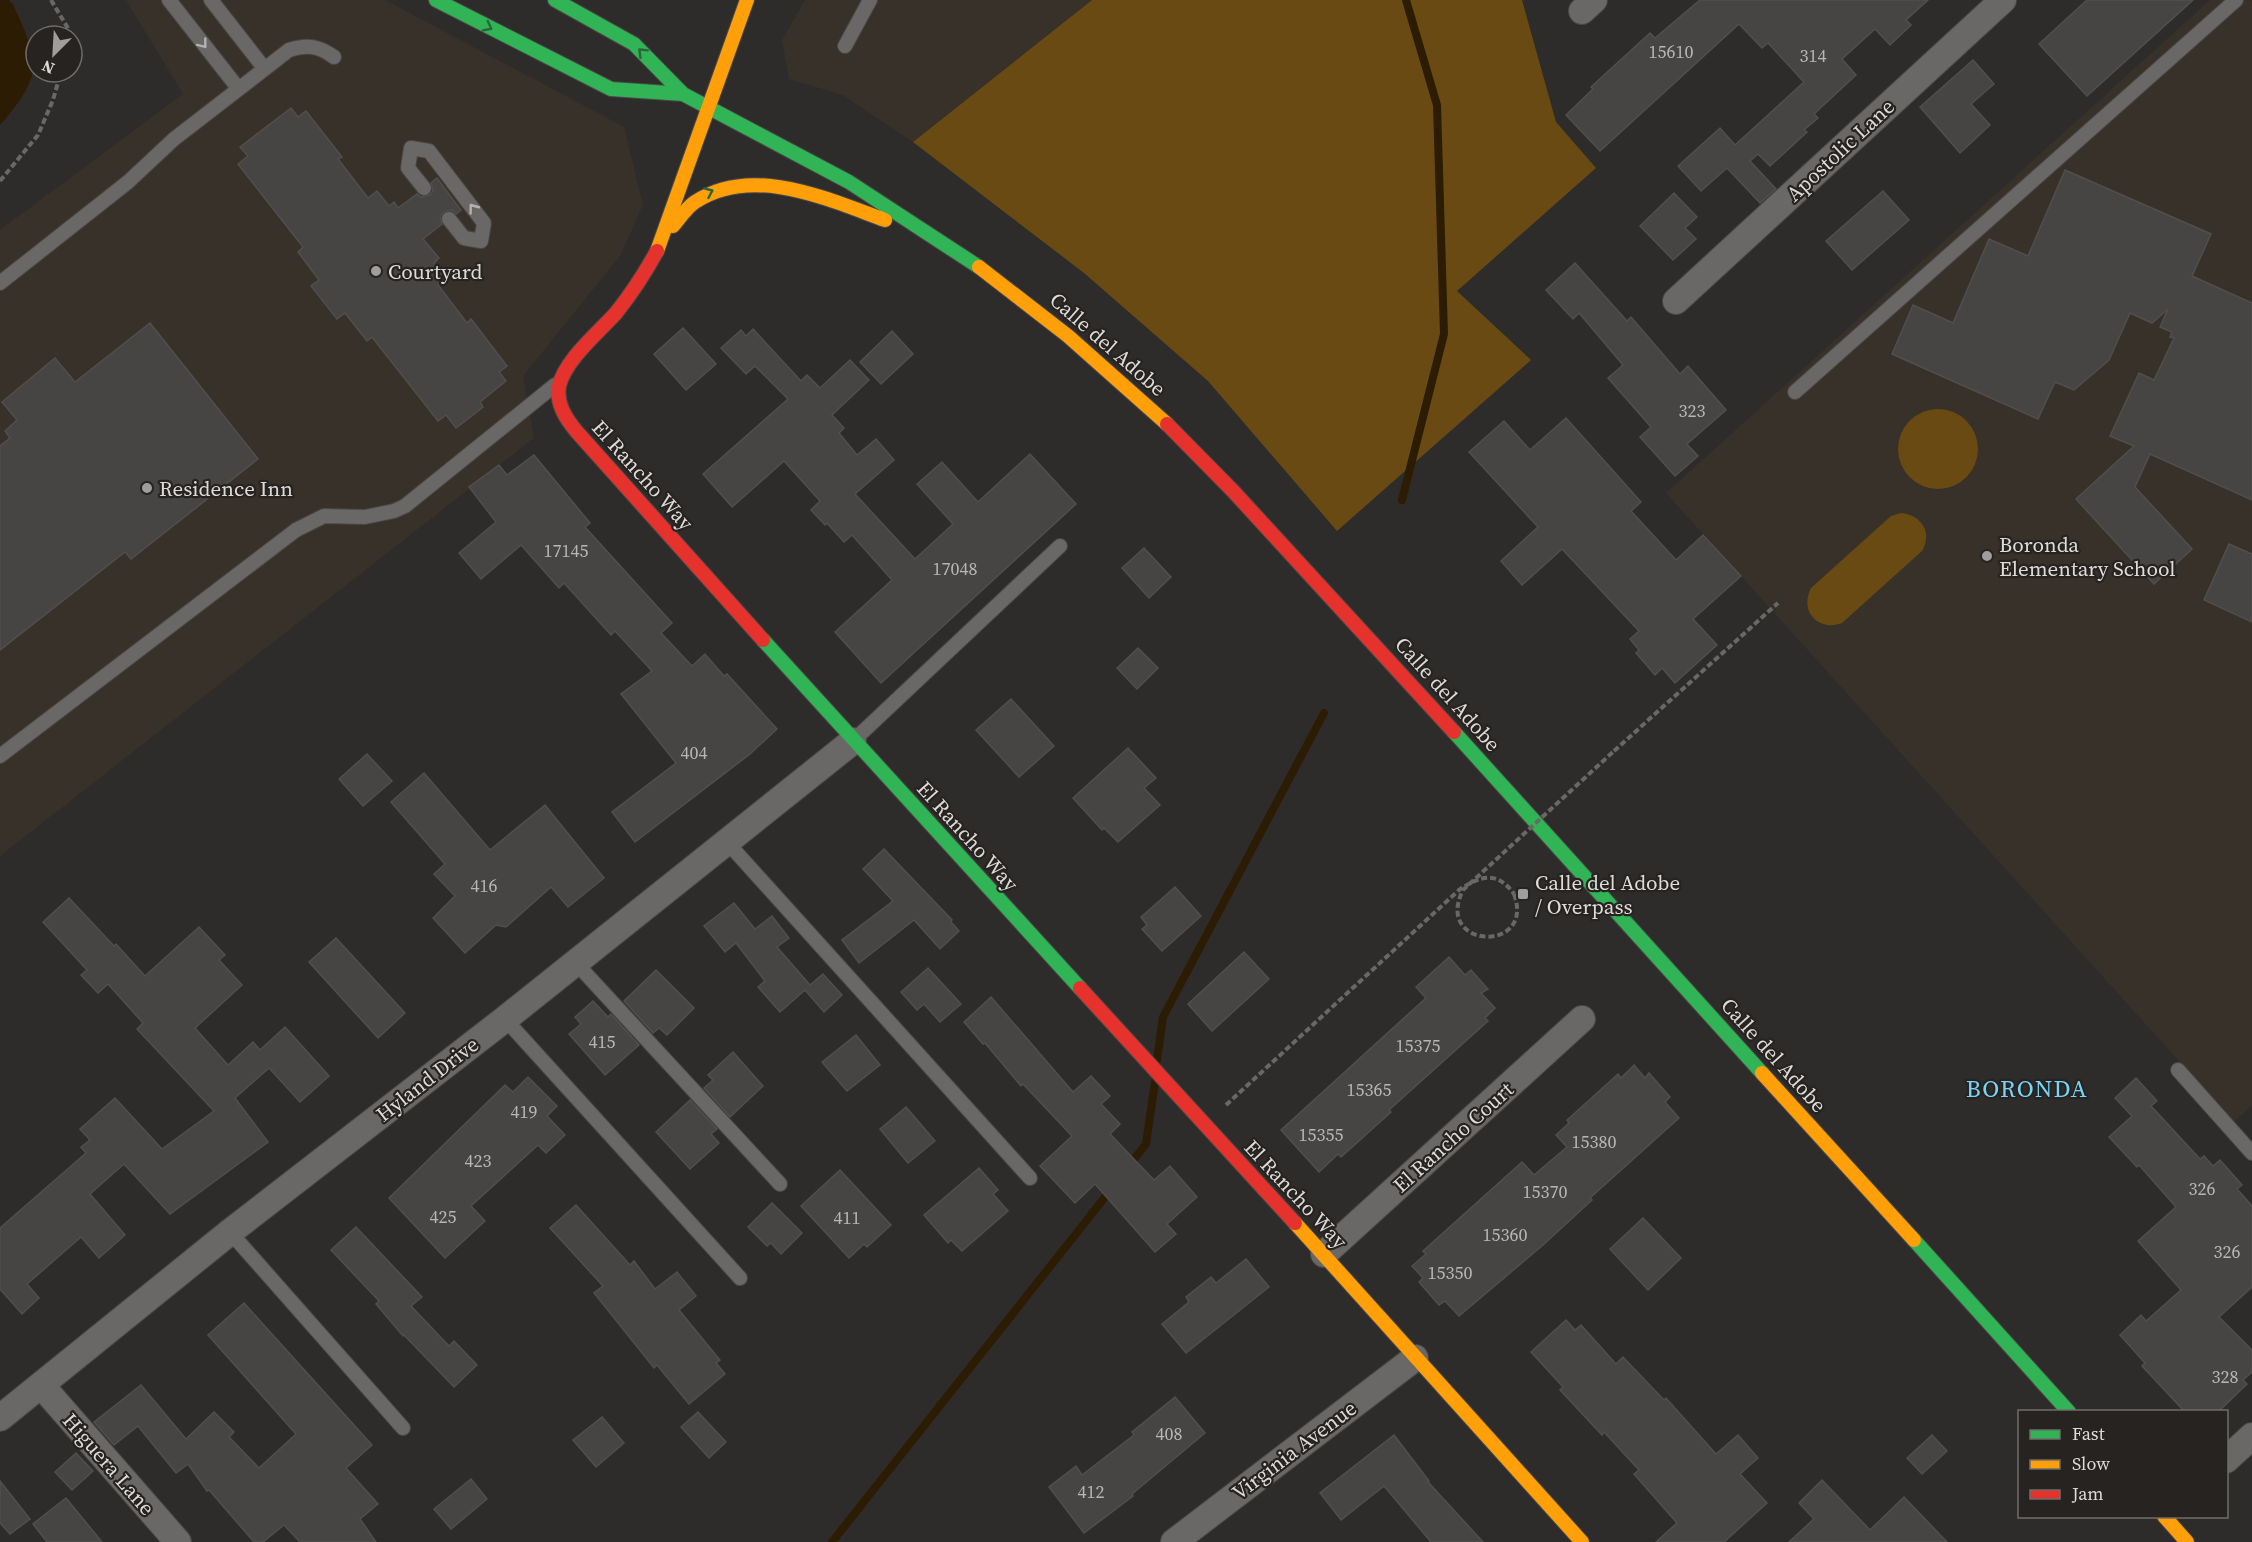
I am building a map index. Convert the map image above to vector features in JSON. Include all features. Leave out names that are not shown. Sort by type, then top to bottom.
[{"type":"street","points":[[436,0],[610,89],[683,94]]},
{"type":"street","points":[[555,0],[634,44],[683,94]]},
{"type":"street","points":[[658,250],[747,0]]},
{"type":"street","name":"Apostolic Lane","points":[[1676,301],[2003,0]]},
{"type":"street","name":"Calle del Adobe","points":[[683,94],[849,182],[971,261],[1052,322],[1168,425],[1233,491],[2067,1410]]},
{"type":"street","points":[[559,381],[566,368],[628,299],[681,212],[706,192],[719,188],[758,184],[813,195],[888,222],[971,261]]},
{"type":"street","name":"El Rancho Way","points":[[559,381],[558,399],[568,421],[853,741],[1203,1125],[1324,1254],[1582,1542]]},
{"type":"street","name":"Hyland Drive","points":[[0,1418],[230,1232],[505,1019],[853,741]]},
{"type":"street","name":"El Rancho Court","points":[[1324,1254],[1582,1019]]},
{"type":"street","name":"Virginia Avenue","points":[[1174,1542],[1415,1358]]},
{"type":"street","name":"Higuera Lane","points":[[41,1385],[178,1542]]},
{"type":"street","points":[[2228,1458],[2252,1436]]},
{"type":"street","points":[[2166,1518],[2187,1542]]},
{"type":"lane","points":[[169,0],[238,88]]},
{"type":"lane","points":[[211,0],[264,68]]},
{"type":"lane","points":[[845,46],[870,0]]},
{"type":"lane","points":[[1795,392],[2236,0]]},
{"type":"lane","points":[[0,283],[128,182],[174,139],[289,50],[306,46],[321,49],[334,57]]},
{"type":"lane","points":[[424,188],[408,168],[411,148],[429,151],[484,223],[481,241],[464,238],[449,219]]},
{"type":"lane","points":[[0,756],[296,530],[324,516],[365,517],[394,511],[414,501],[559,381]]},
{"type":"lane","points":[[853,741],[891,702],[1060,546]]},
{"type":"lane","points":[[726,842],[1030,1178]]},
{"type":"lane","points":[[575,962],[780,1184]]},
{"type":"lane","points":[[505,1019],[740,1278]]},
{"type":"lane","points":[[2178,1070],[2252,1153]]},
{"type":"lane","points":[[230,1232],[403,1428]]},
{"type":"path","points":[[51,0],[65,24]]},
{"type":"path","points":[[0,181],[38,135],[58,84]]},
{"type":"path","points":[[1221,1109],[1459,890],[1778,603]]},
{"type":"path","points":[[1490,877],[1500,880],[1514,894],[1518,903],[1515,922],[1501,935],[1482,938],[1464,928],[1459,919],[1458,899],[1470,882],[1490,877]]},
{"type":"shaded area","points":[[0,0],[9,0],[24,29],[24,84],[29,84],[15,107],[0,125]]},
{"type":"shaded area","points":[[126,0],[385,0],[624,127],[643,205],[620,256],[523,376],[534,438],[0,856],[0,230],[183,94]]},
{"type":"shaded area","points":[[805,0],[1092,0],[913,142],[843,95],[789,79],[782,40]]},
{"type":"shaded area","points":[[1092,0],[1522,0],[1556,122],[1596,168],[1457,291],[1531,360],[1337,531],[1208,381],[1084,273],[913,142]]},
{"type":"shaded area","name":"Boronda Elementary School","points":[[2210,0],[2250,0],[2252,2],[2252,1105],[2234,1122],[1666,493]]},
{"type":"shaded area","points":[[1938,409],[1953,412],[1966,421],[1975,434],[1978,449],[1975,464],[1966,477],[1953,486],[1938,489],[1923,486],[1910,477],[1901,464],[1898,449],[1901,434],[1910,421],[1923,412]]},
{"type":"shaded area","points":[[1901,513],[1914,517],[1923,526],[1926,537],[1922,551],[1842,623],[1825,625],[1818,622],[1809,612],[1807,604],[1811,588],[1891,516]]},
{"type":"building","points":[[1700,0],[1928,0],[1906,20],[1911,25],[1890,45],[1875,29],[1842,59],[1856,75],[1814,114],[1818,118],[1804,130],[1807,132],[1770,166],[1758,154],[1750,161],[1776,189],[1760,203],[1727,168],[1701,191],[1678,166],[1720,128],[1735,145],[1804,82],[1768,43],[1762,48],[1739,24],[1600,151],[1566,115],[1593,89],[1591,87],[1650,33],[1655,38]]},
{"type":"building","points":[[2087,0],[2193,0],[2087,96],[2039,44]]},
{"type":"building","points":[[1973,60],[1994,84],[1971,104],[1990,125],[1960,153],[1920,107]]},
{"type":"building","name":"Courtyard","points":[[291,108],[298,117],[306,111],[342,157],[338,159],[368,198],[377,191],[389,206],[394,202],[398,208],[417,194],[421,197],[429,195],[433,191],[431,183],[437,178],[461,210],[456,214],[452,210],[444,212],[440,216],[442,224],[423,239],[439,258],[434,263],[446,279],[438,285],[467,323],[471,319],[507,366],[499,372],[506,381],[480,402],[483,407],[456,428],[446,415],[438,421],[372,337],[367,341],[345,313],[337,319],[311,286],[319,280],[298,252],[303,247],[238,164],[248,156],[240,147]]},
{"type":"building","points":[[2065,170],[2211,234],[2192,276],[2252,303],[2252,500],[2150,454],[2135,487],[2192,549],[2154,584],[2076,499],[2134,446],[2110,436],[2139,373],[2154,380],[2174,338],[2170,337],[2172,332],[2160,327],[2168,309],[2152,323],[2130,313],[2109,360],[2074,390],[2055,382],[2038,419],[1892,354],[1913,305],[1953,323],[1989,239],[2028,256]]},
{"type":"building","points":[[1883,191],[1909,220],[1852,270],[1826,241]]},
{"type":"building","points":[[1674,193],[1697,217],[1685,228],[1696,239],[1673,260],[1640,226]]},
{"type":"building","points":[[1575,263],[1627,321],[1631,317],[1680,374],[1688,366],[1726,410],[1687,444],[1698,456],[1675,476],[1640,437],[1651,427],[1608,378],[1623,365],[1579,313],[1573,319],[1546,290]]},
{"type":"building","name":"Residence Inn","points":[[150,323],[258,459],[131,559],[125,552],[0,650],[0,446],[10,438],[5,431],[17,420],[2,402],[55,358],[75,382]]},
{"type":"building","points":[[683,328],[716,364],[686,390],[654,354]]},
{"type":"building","points":[[753,329],[801,381],[807,375],[820,388],[850,360],[869,380],[832,415],[844,428],[839,433],[857,455],[876,439],[894,460],[855,494],[915,559],[953,524],[917,484],[942,462],[978,502],[1030,454],[1076,504],[881,683],[835,632],[892,580],[852,535],[844,542],[827,523],[825,525],[811,510],[820,501],[784,461],[732,507],[703,474],[788,399],[755,366],[746,374],[721,348],[741,330],[746,336]]},
{"type":"building","points":[[892,331],[913,354],[881,384],[860,362]]},
{"type":"building","points":[[1566,418],[1641,502],[1631,511],[1676,560],[1703,535],[1741,576],[1693,619],[1717,645],[1675,683],[1662,668],[1655,675],[1636,653],[1639,650],[1630,639],[1639,631],[1562,549],[1522,585],[1501,561],[1538,527],[1469,452],[1504,421],[1530,450]]},
{"type":"building","points":[[534,455],[590,523],[585,527],[672,623],[661,633],[692,666],[705,654],[724,676],[727,674],[777,729],[750,754],[635,842],[612,812],[676,763],[621,694],[652,671],[615,631],[611,635],[564,583],[559,588],[521,545],[481,579],[459,553],[496,522],[469,487],[499,465],[507,475]]},
{"type":"building","points":[[2229,544],[2252,554],[2252,622],[2204,600]]},
{"type":"building","points":[[1144,548],[1171,577],[1149,598],[1122,568]]},
{"type":"building","points":[[1138,648],[1158,668],[1137,689],[1117,668]]},
{"type":"building","points":[[1011,699],[1054,746],[1019,777],[976,730]]},
{"type":"building","points":[[1128,748],[1156,778],[1144,788],[1160,805],[1118,842],[1104,828],[1102,830],[1073,798]]},
{"type":"building","points":[[367,754],[392,781],[363,806],[339,779]]},
{"type":"building","points":[[424,773],[490,850],[545,805],[604,878],[568,907],[551,887],[506,927],[496,925],[465,953],[433,918],[455,896],[434,874],[445,864],[391,802]]},
{"type":"building","points":[[884,849],[952,920],[951,922],[959,931],[940,949],[914,920],[859,963],[842,940],[893,901],[863,869]]},
{"type":"building","points":[[1175,887],[1201,916],[1162,951],[1142,929],[1147,925],[1141,917]]},
{"type":"building","points":[[69,898],[145,976],[199,927],[225,955],[219,960],[242,985],[195,1028],[228,1065],[253,1042],[260,1050],[285,1027],[329,1076],[300,1102],[269,1068],[235,1098],[268,1142],[170,1214],[124,1164],[90,1194],[125,1235],[99,1258],[81,1237],[27,1284],[39,1298],[22,1314],[0,1289],[0,1228],[86,1153],[81,1147],[90,1140],[80,1129],[115,1098],[162,1149],[214,1111],[137,1029],[143,1023],[108,984],[98,993],[81,975],[87,970],[43,922]]},
{"type":"building","points":[[734,903],[755,929],[772,916],[789,938],[777,947],[810,985],[823,974],[842,995],[824,1012],[805,990],[780,1012],[758,987],[765,981],[736,943],[725,952],[704,926]]},
{"type":"building","points":[[336,938],[405,1013],[378,1038],[309,962]]},
{"type":"building","points":[[1244,952],[1269,979],[1212,1031],[1188,1004]]},
{"type":"building","points":[[1449,957],[1465,975],[1471,970],[1488,989],[1481,993],[1495,1008],[1485,1018],[1488,1021],[1389,1110],[1391,1112],[1341,1157],[1338,1154],[1319,1172],[1281,1130],[1426,998],[1416,987]]},
{"type":"building","points":[[928,968],[961,1004],[940,1022],[924,1004],[917,1010],[901,992]]},
{"type":"building","points":[[656,970],[694,1008],[667,1035],[659,1028],[653,1033],[624,1001]]},
{"type":"building","points":[[991,997],[1073,1092],[1091,1076],[1110,1096],[1101,1104],[1120,1124],[1110,1134],[1154,1180],[1170,1166],[1197,1197],[1167,1224],[1176,1234],[1155,1252],[1095,1184],[1075,1203],[1040,1166],[1072,1136],[1023,1084],[1021,1086],[964,1022]]},
{"type":"building","points":[[593,1001],[608,1017],[611,1014],[639,1045],[605,1075],[569,1034],[581,1024],[575,1017]]},
{"type":"building","points":[[856,1035],[880,1065],[847,1091],[822,1062]]},
{"type":"building","points":[[733,1052],[763,1086],[730,1117],[704,1088],[713,1080],[708,1075]]},
{"type":"building","points":[[1634,1065],[1645,1078],[1649,1073],[1670,1097],[1665,1102],[1679,1118],[1590,1198],[1592,1200],[1543,1245],[1459,1316],[1445,1301],[1439,1305],[1419,1282],[1423,1278],[1412,1266],[1426,1254],[1423,1251],[1522,1162],[1534,1175],[1567,1147],[1556,1135],[1569,1123],[1567,1120],[1618,1074],[1621,1078]]},
{"type":"building","points":[[528,1077],[557,1106],[547,1116],[565,1135],[546,1153],[538,1145],[471,1206],[485,1221],[445,1258],[389,1198],[505,1085],[513,1092]]},
{"type":"building","points":[[2136,1078],[2157,1101],[2151,1106],[2200,1159],[2204,1156],[2213,1166],[2220,1160],[2242,1185],[2237,1189],[2252,1206],[2252,1287],[2219,1317],[2252,1350],[2252,1372],[2243,1380],[2247,1384],[2220,1410],[2183,1410],[2142,1366],[2145,1363],[2120,1335],[2141,1315],[2146,1321],[2181,1290],[2138,1241],[2176,1207],[2139,1165],[2137,1167],[2109,1137],[2132,1116],[2115,1098]]},
{"type":"building","points":[[690,1100],[717,1129],[711,1134],[719,1143],[690,1169],[656,1132]]},
{"type":"building","points":[[906,1107],[935,1141],[908,1163],[880,1129]]},
{"type":"building","points":[[979,1168],[998,1190],[993,1194],[1008,1211],[962,1251],[951,1240],[948,1243],[924,1215]]},
{"type":"building","points":[[840,1170],[891,1225],[867,1247],[864,1244],[849,1258],[801,1206]]},
{"type":"building","points":[[772,1203],[802,1233],[781,1254],[771,1243],[767,1246],[748,1227]]},
{"type":"building","points":[[576,1205],[630,1265],[634,1261],[655,1289],[677,1272],[696,1296],[679,1310],[720,1360],[716,1363],[725,1374],[689,1404],[657,1365],[654,1368],[594,1293],[603,1286],[550,1228]]},
{"type":"building","points":[[1643,1218],[1681,1258],[1648,1290],[1610,1249]]},
{"type":"building","points":[[356,1227],[422,1297],[411,1306],[449,1346],[454,1341],[477,1365],[454,1387],[403,1336],[376,1304],[379,1301],[331,1250]]},
{"type":"building","points":[[1246,1259],[1269,1287],[1186,1353],[1162,1324],[1189,1302],[1186,1297],[1211,1277],[1216,1283]]},
{"type":"building","points":[[244,1303],[372,1445],[346,1468],[378,1504],[360,1519],[376,1542],[300,1542],[284,1525],[263,1542],[254,1542],[209,1490],[207,1491],[188,1464],[176,1473],[138,1426],[114,1445],[94,1422],[141,1385],[186,1439],[214,1412],[234,1432],[229,1437],[259,1468],[296,1434],[208,1335]]},
{"type":"building","points":[[1566,1320],[1575,1330],[1581,1325],[1616,1364],[1623,1357],[1664,1400],[1666,1398],[1716,1454],[1738,1435],[1758,1458],[1740,1474],[1767,1503],[1724,1542],[1656,1542],[1677,1523],[1634,1474],[1639,1470],[1560,1390],[1563,1387],[1531,1352]]},
{"type":"building","points":[[1175,1397],[1205,1433],[1132,1494],[1133,1496],[1084,1533],[1049,1487],[1076,1466],[1082,1475],[1134,1435],[1132,1432]]},
{"type":"building","points":[[698,1412],[726,1442],[709,1458],[681,1427]]},
{"type":"building","points":[[602,1417],[624,1443],[596,1467],[573,1440]]},
{"type":"building","points":[[1394,1435],[1428,1482],[1483,1542],[1431,1542],[1384,1486],[1341,1520],[1320,1493]]},
{"type":"building","points":[[1932,1435],[1947,1451],[1922,1474],[1907,1458]]},
{"type":"building","points":[[76,1453],[93,1471],[72,1490],[55,1472]]},
{"type":"building","points":[[471,1479],[487,1499],[451,1529],[434,1509]]},
{"type":"building","points":[[1822,1480],[1870,1530],[1904,1497],[1947,1542],[1789,1542],[1814,1519],[1799,1503]]},
{"type":"building","points":[[0,1481],[30,1519],[10,1534],[0,1523]]},
{"type":"building","points":[[66,1498],[102,1542],[47,1542],[33,1524]]},
{"type":"waterway","points":[[1402,500],[1444,334],[1437,105],[1406,0]]},
{"type":"waterway","points":[[1157,1060],[1163,1017],[1324,713]]},
{"type":"waterway","points":[[1128,1167],[1146,1144],[1155,1082]]},
{"type":"waterway","points":[[832,1542],[1113,1187]]},
{"type":"traffic: fast","points":[[436,0],[611,89],[683,94]]},
{"type":"traffic: fast","points":[[555,0],[634,44],[683,94],[849,182],[979,267]]},
{"type":"traffic: fast","points":[[763,640],[1080,988]]},
{"type":"traffic: fast","points":[[1454,732],[1762,1073]]},
{"type":"traffic: fast","points":[[1914,1240],[2067,1410]]},
{"type":"traffic: slow","points":[[657,251],[747,0]]},
{"type":"traffic: slow","points":[[673,226],[695,202],[717,191],[741,186],[765,185],[814,195],[885,220]]},
{"type":"traffic: slow","points":[[979,267],[1068,336],[1167,424]]},
{"type":"traffic: slow","points":[[1762,1073],[1914,1240]]},
{"type":"traffic: slow","points":[[1295,1223],[1582,1542]]},
{"type":"traffic: slow","points":[[2166,1518],[2187,1542]]},
{"type":"traffic: jam","points":[[657,251],[638,283],[616,313],[568,366],[559,386],[560,405],[577,432],[763,640]]},
{"type":"traffic: jam","points":[[1167,424],[1233,491],[1454,732]]},
{"type":"traffic: jam","points":[[1080,988],[1295,1223]]},
{"type":"place","name":"Courtyard","points":[[376,271]]},
{"type":"place","name":"Residence Inn","points":[[147,488]]},
{"type":"place","name":"Boronda Elementary School","points":[[1987,556]]},
{"type":"place","name":"Calle del Adobe / Overpass","points":[[1523,894]]},
{"type":"district","name":"BORONDA","points":[[2027,1088]]}]
